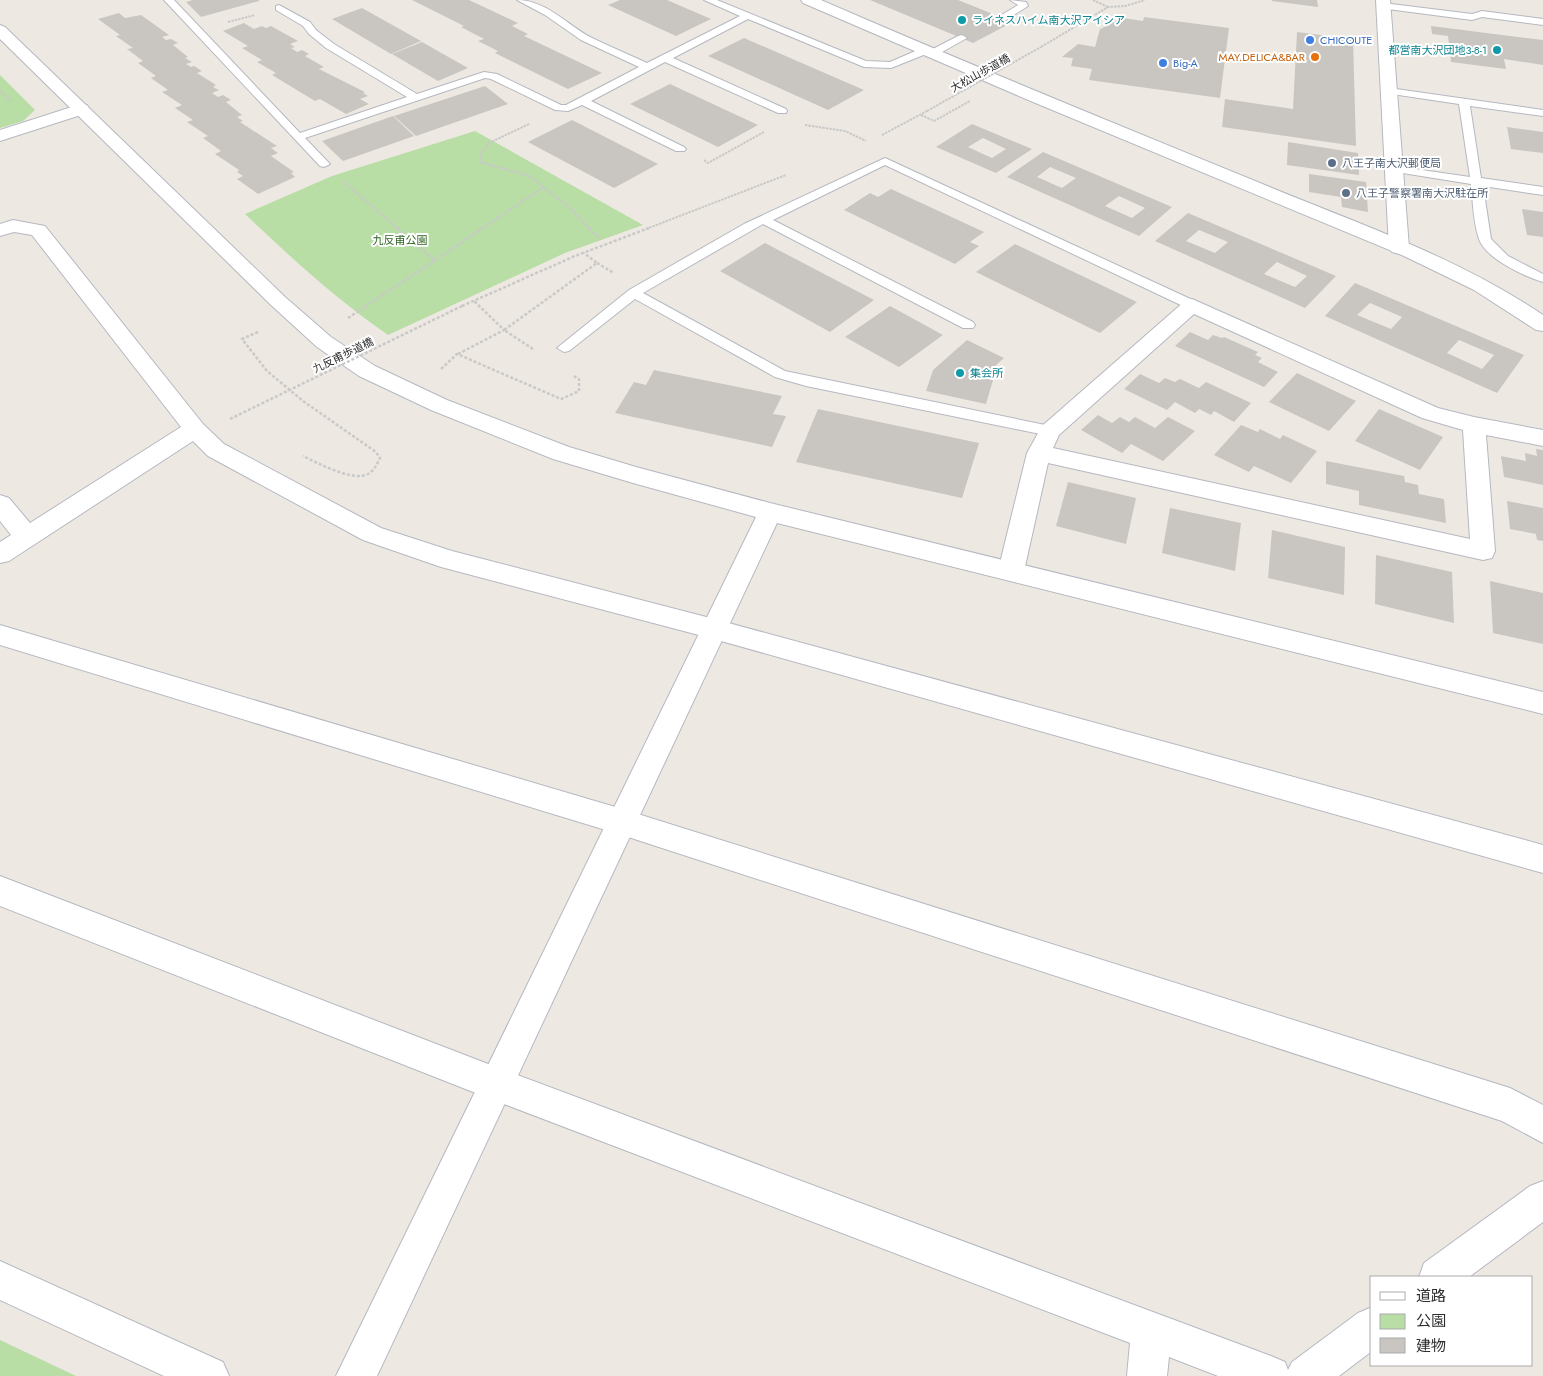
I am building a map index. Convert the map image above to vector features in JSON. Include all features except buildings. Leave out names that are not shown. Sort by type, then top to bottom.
[{"type":"street","points":[[808,0],[927,52],[1399,248],[1479,285],[1510,302],[1543,325]]},
{"type":"street","points":[[1383,3],[1399,248]]},
{"type":"street","points":[[0,30],[278,301],[324,342],[368,371],[439,405],[561,453],[633,475],[770,512],[1543,703]]},
{"type":"street","points":[[0,136],[81,109]]},
{"type":"street","points":[[0,230],[13,226],[38,230],[195,429],[216,450],[372,534],[450,560],[714,629],[1543,859]]},
{"type":"street","points":[[1010,571],[1039,453],[1050,432],[1192,305],[1430,413],[1474,425],[1543,438]]},
{"type":"street","points":[[1039,453],[1482,551],[1474,425]]},
{"type":"street","points":[[0,554],[195,429]]},
{"type":"street","points":[[0,504],[27,537]]},
{"type":"street","points":[[356,1376],[770,512]]},
{"type":"street","points":[[0,635],[622,822],[1510,1106],[1543,1125]]},
{"type":"street","points":[[0,891],[496,1084],[1271,1376]]},
{"type":"street","points":[[1439,1276],[1543,1199]]},
{"type":"street","points":[[0,1280],[209,1376]]},
{"type":"street","points":[[1306,1376],[1370,1328]]},
{"type":"street","points":[[1147,1376],[1151,1332]]},
{"type":"lane","points":[[169,0],[324,164]]},
{"type":"lane","points":[[522,0],[548,13],[585,38],[649,68]]},
{"type":"lane","points":[[709,0],[864,64],[891,65],[962,38]]},
{"type":"lane","points":[[1002,18],[1023,6],[1023,4],[1015,0]]},
{"type":"lane","points":[[1383,3],[1472,17],[1482,14],[1543,22]]},
{"type":"lane","points":[[279,8],[307,24],[312,32],[330,46],[414,97]]},
{"type":"lane","points":[[298,136],[414,97],[484,76],[493,76],[559,108],[568,108],[667,59],[747,16]]},
{"type":"lane","points":[[667,59],[787,115]]},
{"type":"lane","points":[[1389,91],[1543,113]]},
{"type":"lane","points":[[583,101],[680,149]]},
{"type":"lane","points":[[1464,102],[1485,240],[1495,253],[1508,262],[1543,278]]},
{"type":"lane","points":[[564,348],[634,293],[764,220],[885,161],[1192,305]]},
{"type":"lane","points":[[1394,168],[1543,190]]},
{"type":"lane","points":[[764,220],[968,325]]},
{"type":"lane","points":[[634,293],[780,374],[1050,432]]},
{"type":"path","points":[[1093,0],[1108,7],[1126,6],[1145,0]]},
{"type":"path","name":"大松山歩道橋","points":[[876,138],[927,112],[1108,7]]},
{"type":"path","points":[[198,30],[279,8]]},
{"type":"path","points":[[920,115],[934,121],[973,99]]},
{"type":"path","points":[[680,149],[708,163],[787,115],[807,126],[845,130],[868,142],[862,144]]},
{"type":"path","points":[[492,141],[480,149],[478,155],[480,162],[530,176],[570,208],[600,239]]},
{"type":"path","name":"九反甫歩道橋","points":[[236,425],[230,419],[462,306],[575,256],[786,175]]},
{"type":"path","points":[[343,181],[434,260]]},
{"type":"path","points":[[348,318],[544,186]]},
{"type":"path","points":[[457,354],[504,330],[474,301]]},
{"type":"path","points":[[258,332],[242,339],[267,371],[303,401],[376,452],[380,458],[376,467],[367,475],[355,477],[302,456]]},
{"type":"green space","points":[[0,75],[35,110],[23,121],[0,128]]},
{"type":"green space","name":"九反甫公園","points":[[475,131],[643,225],[565,253],[388,335],[314,277],[245,214],[332,176]]},
{"type":"green space","points":[[0,1340],[76,1376],[0,1376]]},
{"type":"place","name":"ライネスハイム南大沢アイシア","points":[[962,20]]},
{"type":"place","name":"CHICOUTE","points":[[1310,40]]},
{"type":"place","name":"都営南大沢団地3-8-1","points":[[1497,50]]},
{"type":"place","name":"MAY.DELICA&BAR","points":[[1315,57]]},
{"type":"place","name":"Big-A","points":[[1163,63]]},
{"type":"place","name":"八王子南大沢郵便局","points":[[1332,163]]},
{"type":"place","name":"八王子警察署南大沢駐在所","points":[[1346,193]]},
{"type":"place","name":"集会所","points":[[960,373]]}]
